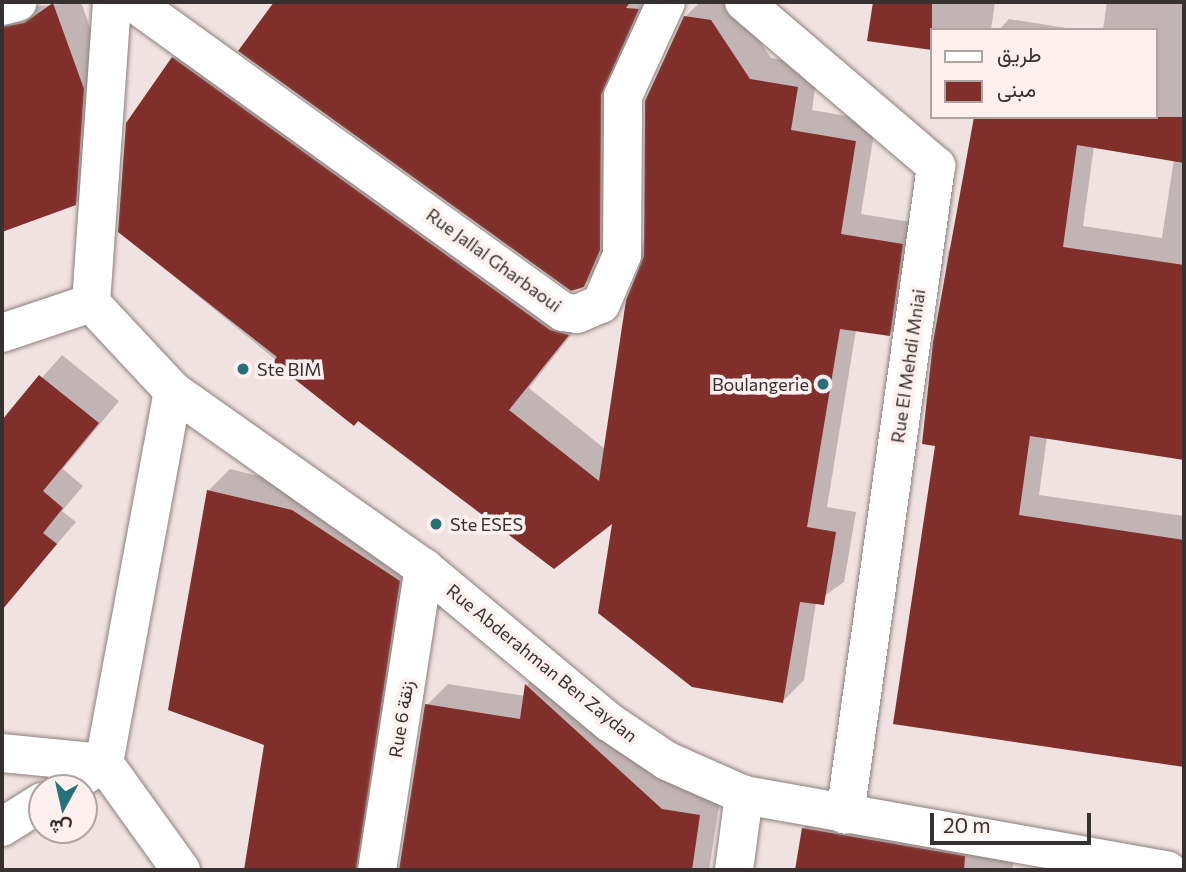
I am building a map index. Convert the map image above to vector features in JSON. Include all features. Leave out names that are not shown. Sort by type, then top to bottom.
[{"type":"street","points":[[2,6],[18,2]]},
{"type":"street","points":[[2,333],[90,303],[112,2]]},
{"type":"street","name":"Rue Jallal Gharbaoui","points":[[133,2],[563,312],[577,314],[601,304],[622,255],[623,96],[666,2]]},
{"type":"street","name":"Rue El Mehdi Mniai","points":[[744,2],[936,166],[845,815]]},
{"type":"street","name":"Rue Abderahman Ben Zaydan","points":[[90,303],[173,391],[425,568],[609,722],[667,761],[744,795],[1051,860],[1167,870]]},
{"type":"street","points":[[173,391],[104,763],[181,870]]},
{"type":"street","name":"Rue 6 زنقة","points":[[377,870],[425,568]]},
{"type":"street","points":[[2,753],[104,763]]},
{"type":"street","points":[[86,774],[104,763]]},
{"type":"street","points":[[734,870],[744,795]]},
{"type":"street","points":[[2,827],[28,811]]},
{"type":"building","points":[[274,2],[630,2],[626,8],[639,9],[601,95],[600,250],[584,287],[571,291],[238,51]]},
{"type":"building","points":[[873,2],[932,2],[930,50],[867,41]]},
{"type":"building","points":[[53,3],[84,89],[76,205],[2,232],[2,27],[24,23]]},
{"type":"building","points":[[684,16],[711,20],[750,79],[798,87],[791,130],[856,141],[841,234],[903,244],[890,336],[840,329],[807,527],[836,532],[824,605],[800,602],[783,703],[692,687],[598,613],[612,524],[554,569],[358,421],[354,426],[273,362],[277,357],[118,232],[126,123],[172,57],[550,330],[569,335],[509,410],[599,481],[626,300],[644,256],[645,101]]},
{"type":"building","points":[[1184,117],[1184,163],[1077,145],[1063,247],[1184,265],[1184,460],[1030,436],[1019,515],[1184,540],[1184,767],[893,724],[935,446],[922,444],[933,342],[974,119]]},
{"type":"building","points":[[39,375],[99,423],[43,491],[63,508],[43,533],[57,544],[2,610],[2,420]]},
{"type":"building","points":[[207,490],[292,510],[400,581],[356,870],[244,870],[264,745],[168,710]]},
{"type":"building","points":[[525,684],[662,809],[700,815],[692,870],[399,870],[425,704],[520,719]]},
{"type":"building","points":[[802,828],[965,856],[964,870],[795,870]]},
{"type":"place","name":"Ste BIM","points":[[243,369]]},
{"type":"place","name":"Boulangerie","points":[[823,384]]},
{"type":"place","name":"Ste ESES","points":[[436,524]]}]
